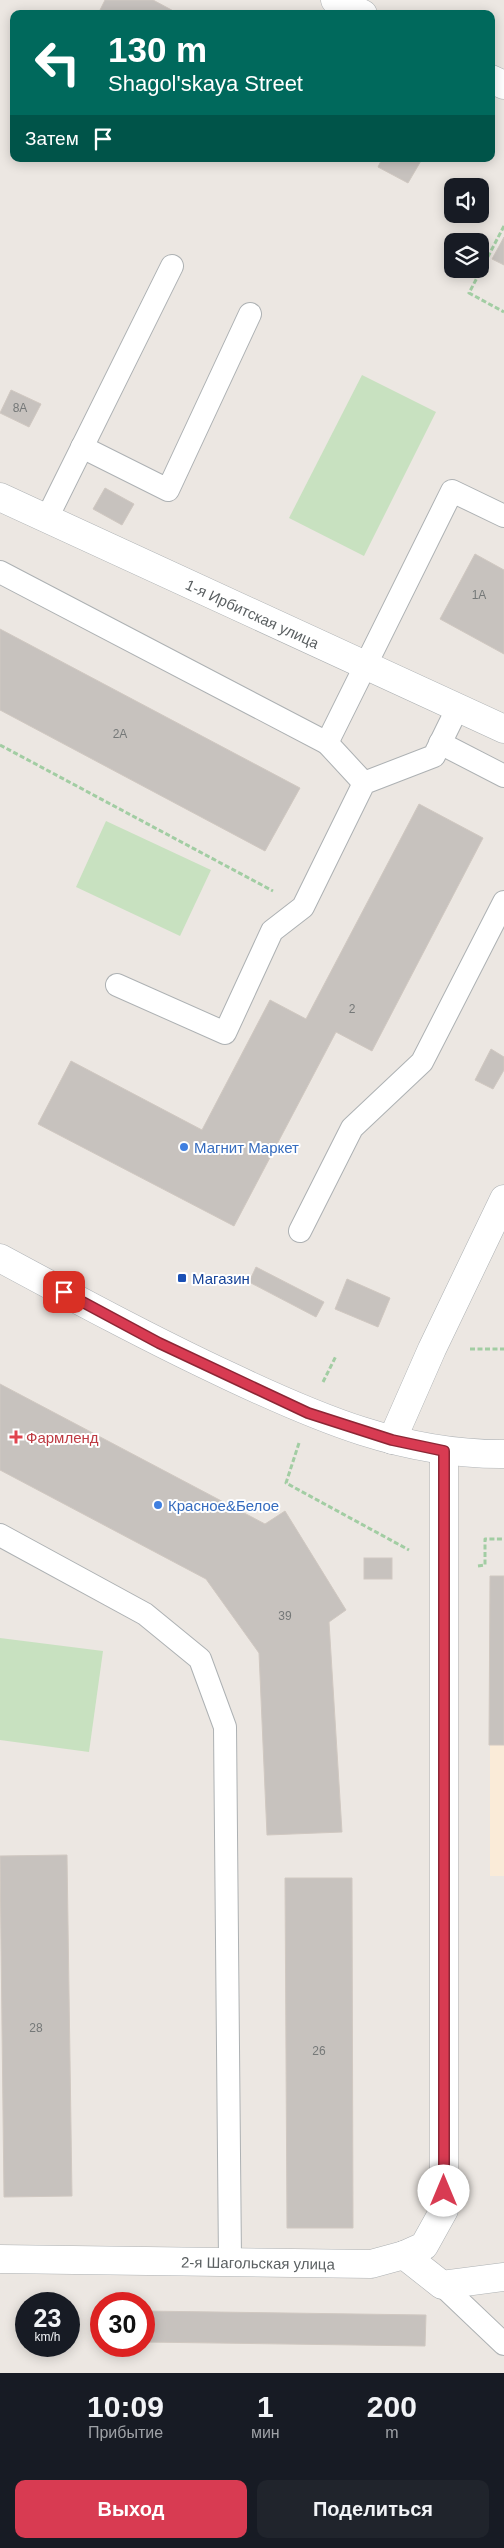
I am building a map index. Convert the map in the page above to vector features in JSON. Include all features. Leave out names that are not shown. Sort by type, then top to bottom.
[{"type":"street","points":[[335,0],[355,10]]},
{"type":"street","name":"1-я Ирбитская улица","points":[[0,497],[504,729]]},
{"type":"street","points":[[392,1440],[432,1349],[504,1199]]},
{"type":"street","points":[[0,1258],[159,1343],[308,1413],[392,1440],[444,1451],[504,1454]]},
{"type":"street","name":"2-я Шагольская улица","points":[[0,2259],[371,2264],[404,2255],[424,2246],[444,2210],[444,1451]]},
{"type":"street","points":[[404,2255],[442,2285],[504,2277]]},
{"type":"lane","points":[[47,518],[172,266]]},
{"type":"lane","points":[[82,447],[168,490],[250,314]]},
{"type":"lane","points":[[327,743],[452,491],[504,516]]},
{"type":"lane","points":[[0,572],[327,743],[364,783]]},
{"type":"lane","points":[[117,985],[225,1033],[272,931],[303,907],[364,783],[434,756],[458,707]]},
{"type":"lane","points":[[440,743],[504,776]]},
{"type":"lane","points":[[300,1231],[352,1128],[422,1062],[504,902]]},
{"type":"lane","points":[[0,1535],[145,1614],[200,1659],[225,1727],[230,2261]]},
{"type":"lane","points":[[442,2285],[504,2344]]},
{"type":"path","points":[[504,226],[469,293],[504,312]]},
{"type":"path","points":[[0,745],[303,907]]},
{"type":"path","points":[[336,1356],[308,1413],[286,1483],[444,1568],[485,1565],[484,1540],[504,1540]]},
{"type":"shaded area","points":[[490,1576],[504,1576],[504,1876],[490,1876]]},
{"type":"green space","points":[[362,375],[436,412],[364,556],[289,518]]},
{"type":"green space","points":[[106,821],[211,870],[180,936],[76,887]]},
{"type":"green space","points":[[0,1638],[103,1651],[89,1752],[0,1740]]},
{"type":"building","points":[[105,0],[153,0],[172,10],[100,10]]},
{"type":"building","points":[[380,162],[420,162],[408,183],[378,167]]},
{"type":"building","points":[[504,237],[504,265],[492,259]]},
{"type":"building","points":[[11,390],[41,404],[29,427],[0,413]]},
{"type":"building","points":[[105,488],[134,504],[122,525],[93,509]]},
{"type":"building","points":[[475,554],[504,570],[504,654],[440,619]]},
{"type":"building","points":[[0,629],[300,788],[265,851],[0,710]]},
{"type":"building","points":[[419,804],[483,838],[372,1051],[336,1032],[234,1226],[38,1124],[71,1061],[202,1130],[270,1000],[306,1019]]},
{"type":"building","points":[[491,1049],[504,1057],[504,1070],[493,1089],[475,1080]]},
{"type":"building","points":[[256,1267],[324,1302],[316,1317],[249,1282]]},
{"type":"building","points":[[347,1279],[390,1298],[378,1327],[335,1309]]},
{"type":"building","points":[[0,1384],[265,1524],[285,1511],[346,1610],[329,1622],[342,1832],[267,1835],[259,1653],[206,1579],[0,1470]]},
{"type":"building","points":[[364,1558],[392,1558],[392,1579],[364,1579]]},
{"type":"building","points":[[490,1576],[504,1576],[504,1745],[489,1745]]},
{"type":"building","points":[[67,1855],[72,2196],[4,2197],[0,1856]]},
{"type":"building","points":[[285,1878],[352,1878],[353,2228],[287,2228]]},
{"type":"building","points":[[155,2311],[426,2315],[425,2346],[155,2342]]},
{"type":"place","name":"Магнит Маркет","points":[[184,1147]]},
{"type":"place","name":"Магазин","points":[[182,1278]]},
{"type":"place","name":"Фармленд","points":[[16,1437]]},
{"type":"place","name":"Красное&Белое","points":[[158,1505]]},
{"type":"route","points":[[64,1292],[159,1343],[308,1413],[392,1440],[444,1451],[444,2191]]}]
